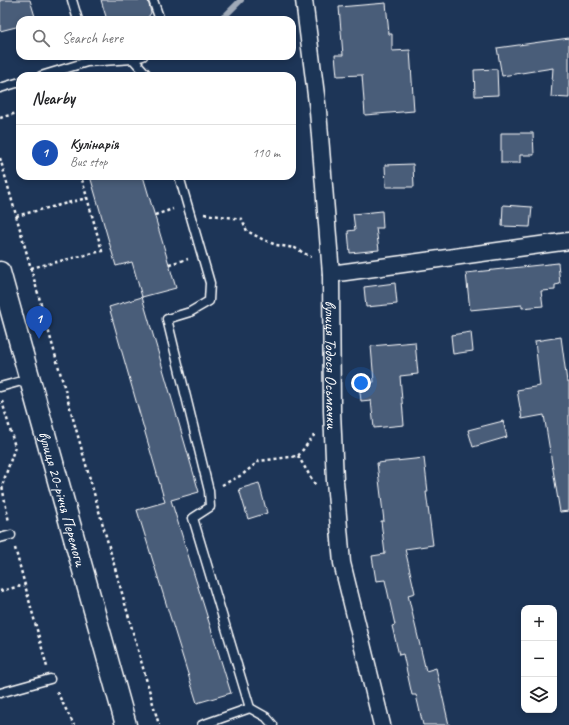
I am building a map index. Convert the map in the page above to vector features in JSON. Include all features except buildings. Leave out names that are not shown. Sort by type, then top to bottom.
[{"type":"street","name":"вулиця Тодося Осьмачки","points":[[304,0],[318,111],[331,271],[332,411],[335,481],[342,563],[382,725]]},
{"type":"street","points":[[331,271],[569,241]]},
{"type":"street","name":"вулиця 20-річчя Перемоги","points":[[0,272],[126,725]]},
{"type":"lane","points":[[72,0],[77,16]]},
{"type":"lane","points":[[154,0],[159,16]]},
{"type":"lane","points":[[52,72],[83,60]]},
{"type":"lane","points":[[134,60],[144,72]]},
{"type":"lane","points":[[0,88],[16,83]]},
{"type":"lane","points":[[180,180],[210,283],[209,301],[190,312],[167,319],[209,491],[210,507],[193,518],[250,708],[266,717],[273,725]]},
{"type":"lane","points":[[0,387],[29,379]]},
{"type":"lane","points":[[0,538],[11,535]]},
{"type":"lane","points":[[0,693],[50,679]]},
{"type":"lane","points":[[202,725],[250,708]]},
{"type":"path","points":[[0,118],[16,113]]},
{"type":"path","points":[[0,158],[159,725]]},
{"type":"path","points":[[31,268],[102,251],[81,180]]},
{"type":"path","points":[[16,216],[87,198]]},
{"type":"path","points":[[155,215],[188,208],[242,219],[248,231],[276,244],[295,248],[331,271]]},
{"type":"path","points":[[169,264],[202,255]]},
{"type":"path","points":[[0,396],[15,447],[2,486],[11,535],[50,679],[74,725]]},
{"type":"path","points":[[209,491],[242,475],[259,461],[298,456],[332,411]]},
{"type":"path","points":[[0,591],[25,585]]},
{"type":"waterway","points":[[225,16],[241,0]]},
{"type":"place","name":"Кулінарія","points":[[39,339]]}]
